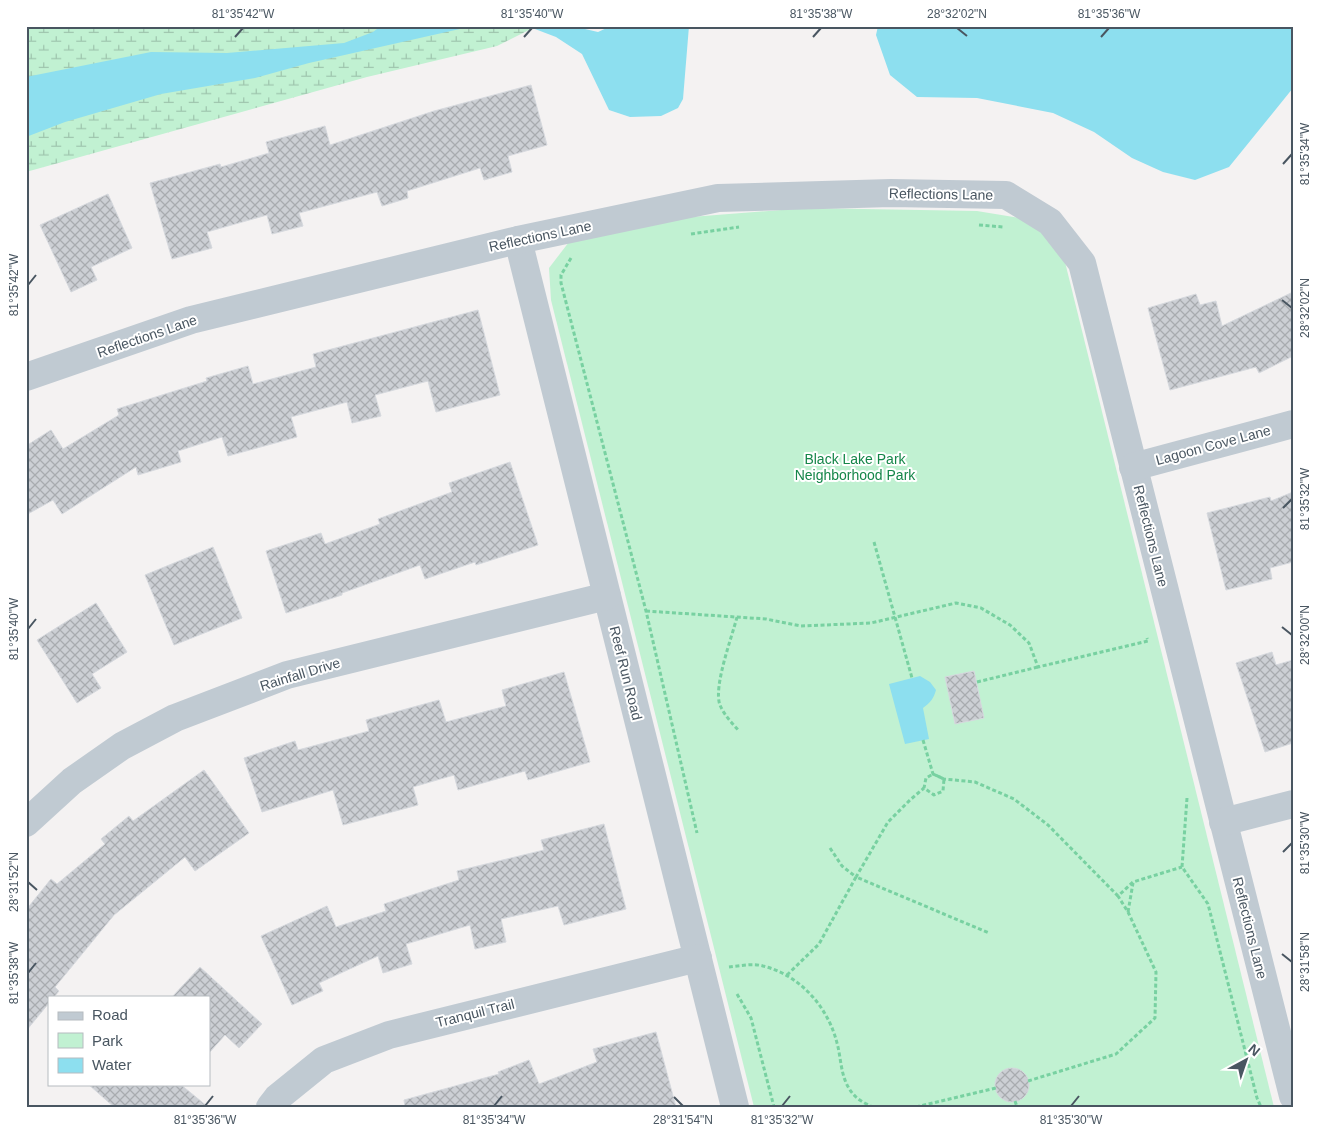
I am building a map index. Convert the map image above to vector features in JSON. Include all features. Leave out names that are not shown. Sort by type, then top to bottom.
[{"type":"street","name":"Reflections Lane","points":[[26,377],[191,320],[518,240],[718,198],[891,193],[1006,195],[1050,222],[1082,263],[1293,1096]]},
{"type":"street","name":"Reef Run Road","points":[[518,240],[735,1107]]},
{"type":"street","name":"Lagoon Cove Lane","points":[[1133,467],[1293,424]]},
{"type":"street","name":"Rainfall Drive","points":[[26,823],[72,781],[122,746],[184,715],[287,675],[607,596]]},
{"type":"street","points":[[1223,822],[1293,804]]},
{"type":"street","name":"Tranquil Trail","points":[[270,1107],[277,1098],[324,1060],[389,1034],[698,958]]},
{"type":"path","points":[[978,224],[1004,228]]},
{"type":"path","points":[[682,235],[740,227]]},
{"type":"path","points":[[577,254],[569,259],[561,275],[561,282],[646,611],[699,842]]},
{"type":"path","points":[[874,542],[912,678]]},
{"type":"path","points":[[646,611],[766,619],[801,626],[871,623],[956,603],[981,608],[1010,625],[1029,644],[1038,667]]},
{"type":"path","points":[[737,617],[718,688],[720,704],[739,731]]},
{"type":"path","points":[[1145,632],[1150,650]]},
{"type":"path","points":[[976,682],[1148,641]]},
{"type":"path","points":[[923,740],[934,774],[944,779],[975,782],[1014,799],[1048,825],[1118,896],[1128,912],[1156,972],[1155,1018],[1116,1054],[1028,1081]]},
{"type":"path","points":[[787,975],[819,944],[888,822],[924,788],[926,778],[934,774]]},
{"type":"path","points":[[924,788],[934,795],[943,791],[944,779]]},
{"type":"path","points":[[1185,791],[1187,800],[1182,867],[1208,904],[1256,1098],[1260,1107]]},
{"type":"path","points":[[830,848],[842,866],[856,877],[988,934]]},
{"type":"path","points":[[1118,896],[1134,882],[1182,867]]},
{"type":"path","points":[[1128,912],[1134,882]]},
{"type":"path","points":[[729,971],[728,967],[762,965],[787,975],[807,990],[824,1011],[837,1042],[843,1076],[855,1096],[872,1107]]},
{"type":"path","points":[[736,993],[751,1018],[774,1107]]},
{"type":"path","points":[[916,1107],[996,1088]]},
{"type":"path","points":[[1015,1101],[1017,1107]]},
{"type":"green space","points":[[26,26],[537,26],[497,46],[367,77],[26,172]]},
{"type":"green space","name":"Black Lake Park Neighborhood Park","points":[[807,208],[977,211],[1019,218],[1043,232],[1064,258],[1274,1107],[754,1107],[551,300],[549,268],[569,242],[678,218]]},
{"type":"water","points":[[381,26],[473,26],[309,63],[255,78],[161,94],[65,122],[26,137],[26,77],[151,52],[227,53],[344,43],[373,32]]},
{"type":"water","points":[[527,26],[572,26],[598,32],[611,26],[689,26],[683,99],[678,108],[661,116],[630,117],[609,110],[582,54],[556,37]]},
{"type":"water","points":[[878,26],[1293,26],[1293,88],[1229,167],[1195,180],[1163,172],[1132,158],[1094,132],[1053,113],[977,98],[917,97],[890,75],[876,35]]},
{"type":"water","points":[[920,676],[930,682],[936,690],[931,700],[923,708],[929,739],[905,744],[889,684]]},
{"type":"building","points":[[531,85],[547,145],[508,156],[512,172],[484,180],[480,168],[407,191],[408,198],[382,206],[377,192],[299,213],[303,226],[272,234],[267,215],[207,232],[212,248],[172,259],[150,183],[220,164],[221,167],[269,153],[266,142],[325,126],[330,145],[434,111]]},
{"type":"building","points":[[108,194],[132,248],[91,267],[97,280],[71,292],[40,225]]},
{"type":"building","points":[[1293,292],[1293,356],[1259,373],[1256,367],[1170,390],[1148,308],[1196,294],[1200,305],[1216,301],[1222,326]]},
{"type":"building","points":[[478,310],[500,395],[436,412],[428,381],[375,395],[381,416],[352,423],[347,402],[291,417],[297,437],[228,456],[222,437],[178,451],[181,462],[138,475],[136,467],[62,514],[53,500],[26,515],[26,446],[51,430],[63,449],[119,415],[117,409],[207,381],[206,378],[248,366],[253,384],[316,367],[313,354]]},
{"type":"building","points":[[510,462],[538,545],[476,565],[475,562],[425,579],[420,565],[342,593],[342,595],[286,613],[266,551],[321,533],[325,544],[380,524],[378,519],[452,492],[449,483]]},
{"type":"building","points":[[1293,492],[1293,562],[1270,568],[1272,579],[1226,590],[1207,513],[1270,497],[1271,501]]},
{"type":"building","points":[[213,547],[242,618],[174,645],[145,575]]},
{"type":"building","points":[[96,603],[127,652],[92,674],[101,688],[77,703],[37,640]]},
{"type":"building","points":[[1272,652],[1276,665],[1293,660],[1293,743],[1265,752],[1236,663]]},
{"type":"building","points":[[974,671],[984,718],[955,724],[945,677]]},
{"type":"building","points":[[564,672],[590,762],[528,780],[525,771],[458,790],[454,775],[413,787],[418,805],[343,825],[333,790],[262,812],[244,758],[295,741],[298,750],[369,731],[366,720],[439,700],[446,722],[506,706],[502,690]]},
{"type":"building","points":[[204,770],[249,833],[195,871],[185,857],[114,915],[55,987],[59,991],[55,996],[48,996],[48,1004],[26,1031],[26,910],[51,879],[57,884],[105,844],[101,839],[129,816],[133,821]]},
{"type":"building","points":[[604,824],[626,909],[564,925],[558,906],[501,919],[506,942],[475,949],[470,925],[406,944],[412,964],[383,973],[378,956],[319,983],[323,991],[292,1005],[261,936],[327,906],[336,927],[386,911],[384,904],[459,880],[457,871],[544,850],[541,840]]},
{"type":"building","points":[[200,967],[262,1024],[239,1048],[225,1035],[210,1052],[210,996],[173,996]]},
{"type":"building","points":[[656,1032],[676,1107],[405,1107],[404,1100],[499,1074],[498,1072],[529,1060],[539,1084],[597,1062],[593,1049]]},
{"type":"building","points":[[1012,1068],[1024,1073],[1029,1085],[1024,1097],[1012,1102],[1000,1097],[995,1085],[1000,1073]]},
{"type":"building","points":[[90,1086],[182,1086],[208,1107],[114,1107]]}]
